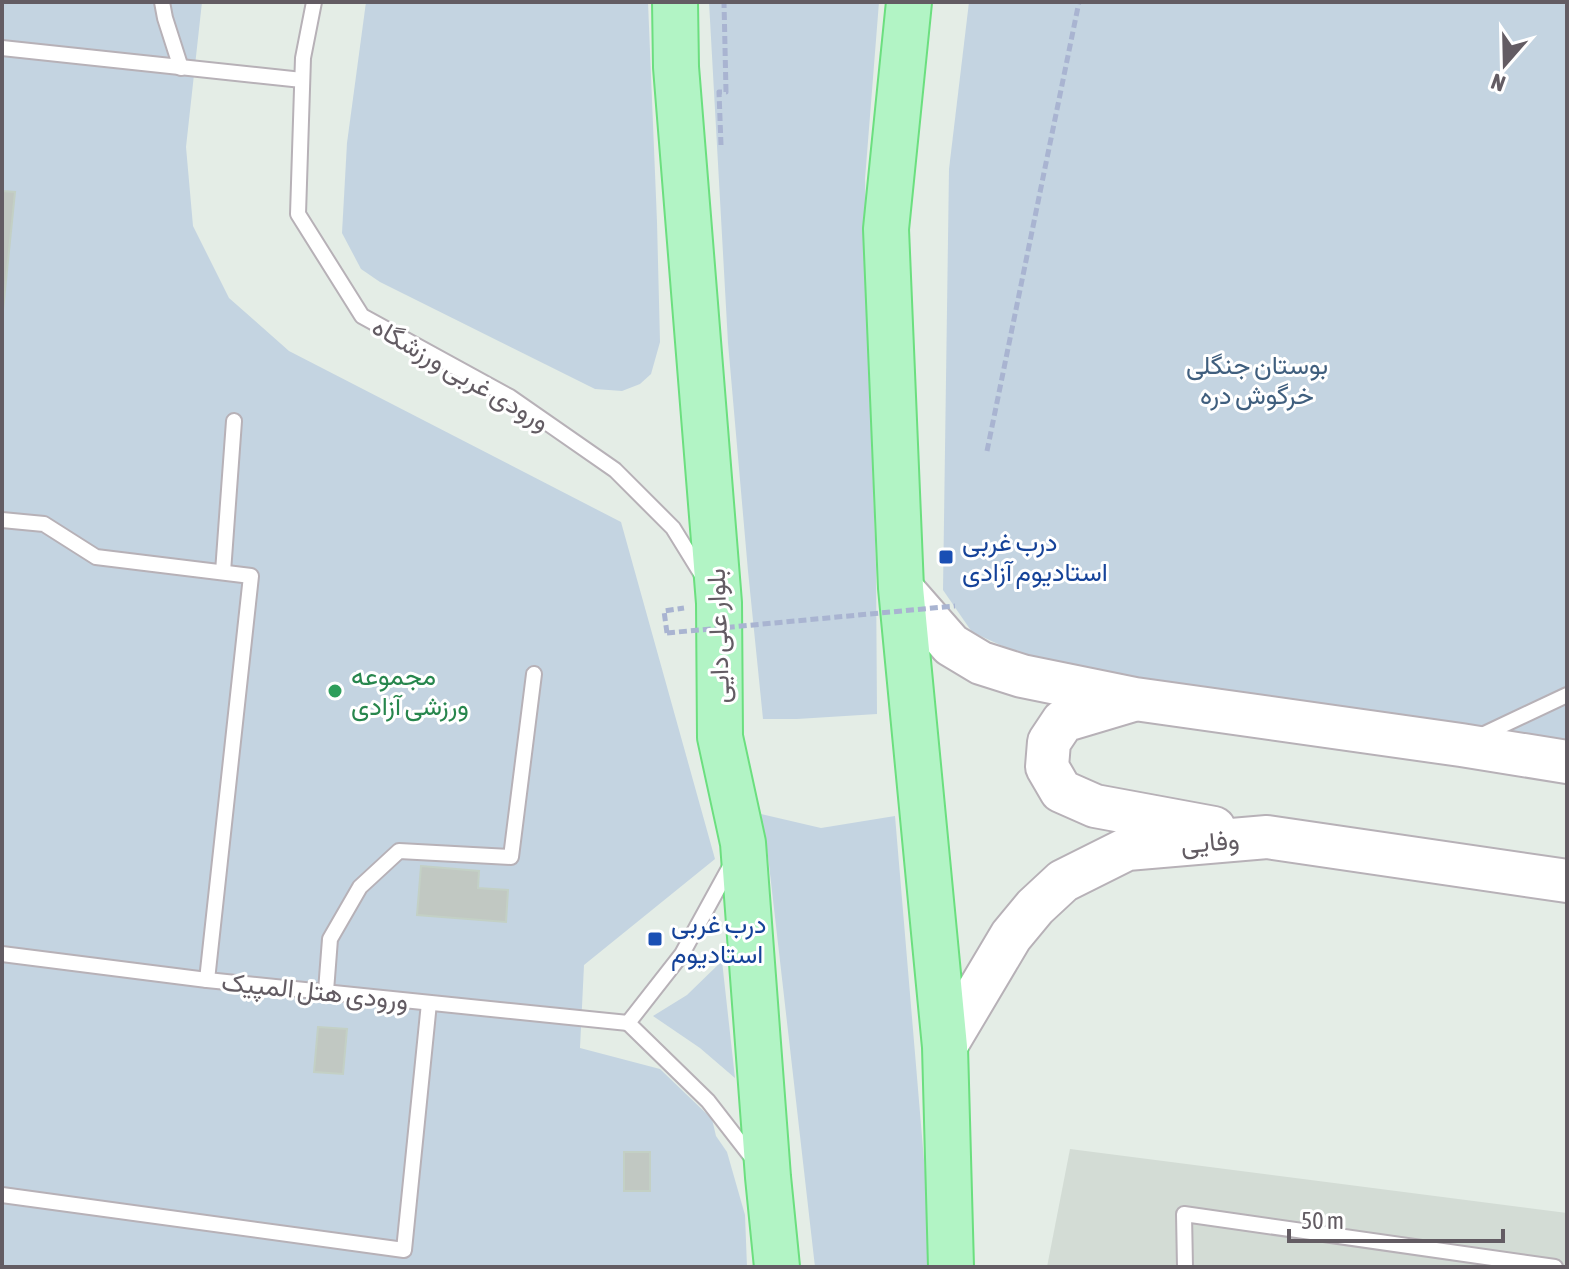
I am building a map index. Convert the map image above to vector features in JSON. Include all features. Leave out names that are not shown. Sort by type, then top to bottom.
[{"type":"main road","name":"بلوار علی دایی","points":[[675,2],[676,67],[719,603],[720,737],[743,843],[777,1267]]},
{"type":"main road","points":[[909,2],[886,229],[901,588],[945,1047],[951,1267]]},
{"type":"street","points":[[901,588],[951,645],[981,663],[1022,676],[1135,699],[1567,762]]},
{"type":"street","points":[[1135,699],[1063,721],[1049,742],[1047,767],[1061,791],[1095,806],[1267,837]]},
{"type":"street","name":"وفایی","points":[[945,1047],[1011,936],[1035,907],[1063,881],[1127,849],[1267,837],[1567,881]]},
{"type":"lane","points":[[162,2],[181,68]]},
{"type":"lane","name":"ورودی غربی ورزشگاه","points":[[314,2],[303,58],[298,214],[362,316],[510,397],[615,470],[673,528],[719,603]]},
{"type":"lane","points":[[2,48],[302,80]]},
{"type":"lane","points":[[223,572],[234,421]]},
{"type":"lane","points":[[2,520],[44,524],[96,557],[251,576],[207,980]]},
{"type":"lane","points":[[326,991],[330,939],[360,887],[399,851],[511,857],[534,674]]},
{"type":"lane","points":[[1461,745],[1567,695]]},
{"type":"lane","points":[[743,843],[682,954],[628,1023],[708,1101],[768,1177]]},
{"type":"lane","name":"ورودی هتل المپیک","points":[[2,954],[207,980],[628,1023]]},
{"type":"lane","points":[[2,1195],[404,1250],[429,1003]]},
{"type":"lane","points":[[1185,1267],[1184,1214],[1555,1267]]},
{"type":"path","points":[[987,451],[1079,2]]},
{"type":"path","points":[[664,611],[667,633],[955,606]]},
{"type":"shaded area","points":[[1070,1149],[1567,1213],[1567,1267],[1047,1267]]},
{"type":"green space","name":"مجموعه ورزشی آزادی","points":[[2,2],[202,2],[186,147],[193,226],[229,298],[289,351],[621,522],[715,859],[584,965],[580,1048],[660,1069],[712,1119],[716,1136],[727,1152],[745,1215],[747,1267],[2,1267]]},
{"type":"green space","points":[[366,2],[648,2],[660,342],[651,374],[640,384],[622,391],[595,389],[380,282],[361,269],[342,233],[347,143]]},
{"type":"green space","points":[[709,2],[879,2],[865,179],[877,714],[763,719],[728,343]]},
{"type":"green space","name":"بوستان جنگلی خرگوش دره","points":[[969,2],[1567,2],[1567,744],[1037,662],[972,632],[943,590],[949,169]]},
{"type":"green space","points":[[761,814],[821,828],[895,816],[933,1267],[815,1267]]},
{"type":"green space","points":[[722,961],[735,1078],[700,1048],[653,1016],[687,995]]},
{"type":"building","points":[[2,191],[15,192],[2,320]]},
{"type":"building","points":[[421,866],[479,871],[478,888],[508,890],[506,922],[417,915]]},
{"type":"building","points":[[318,1027],[347,1029],[343,1074],[314,1072]]},
{"type":"building","points":[[624,1152],[650,1152],[650,1191],[624,1191]]},
{"type":"place","name":"درب غربی استادیوم آزادی","points":[[946,557]]},
{"type":"place","name":"مجموعه ورزشی آزادی","points":[[335,691]]},
{"type":"place","name":"درب غربی استادیوم","points":[[655,939]]}]
